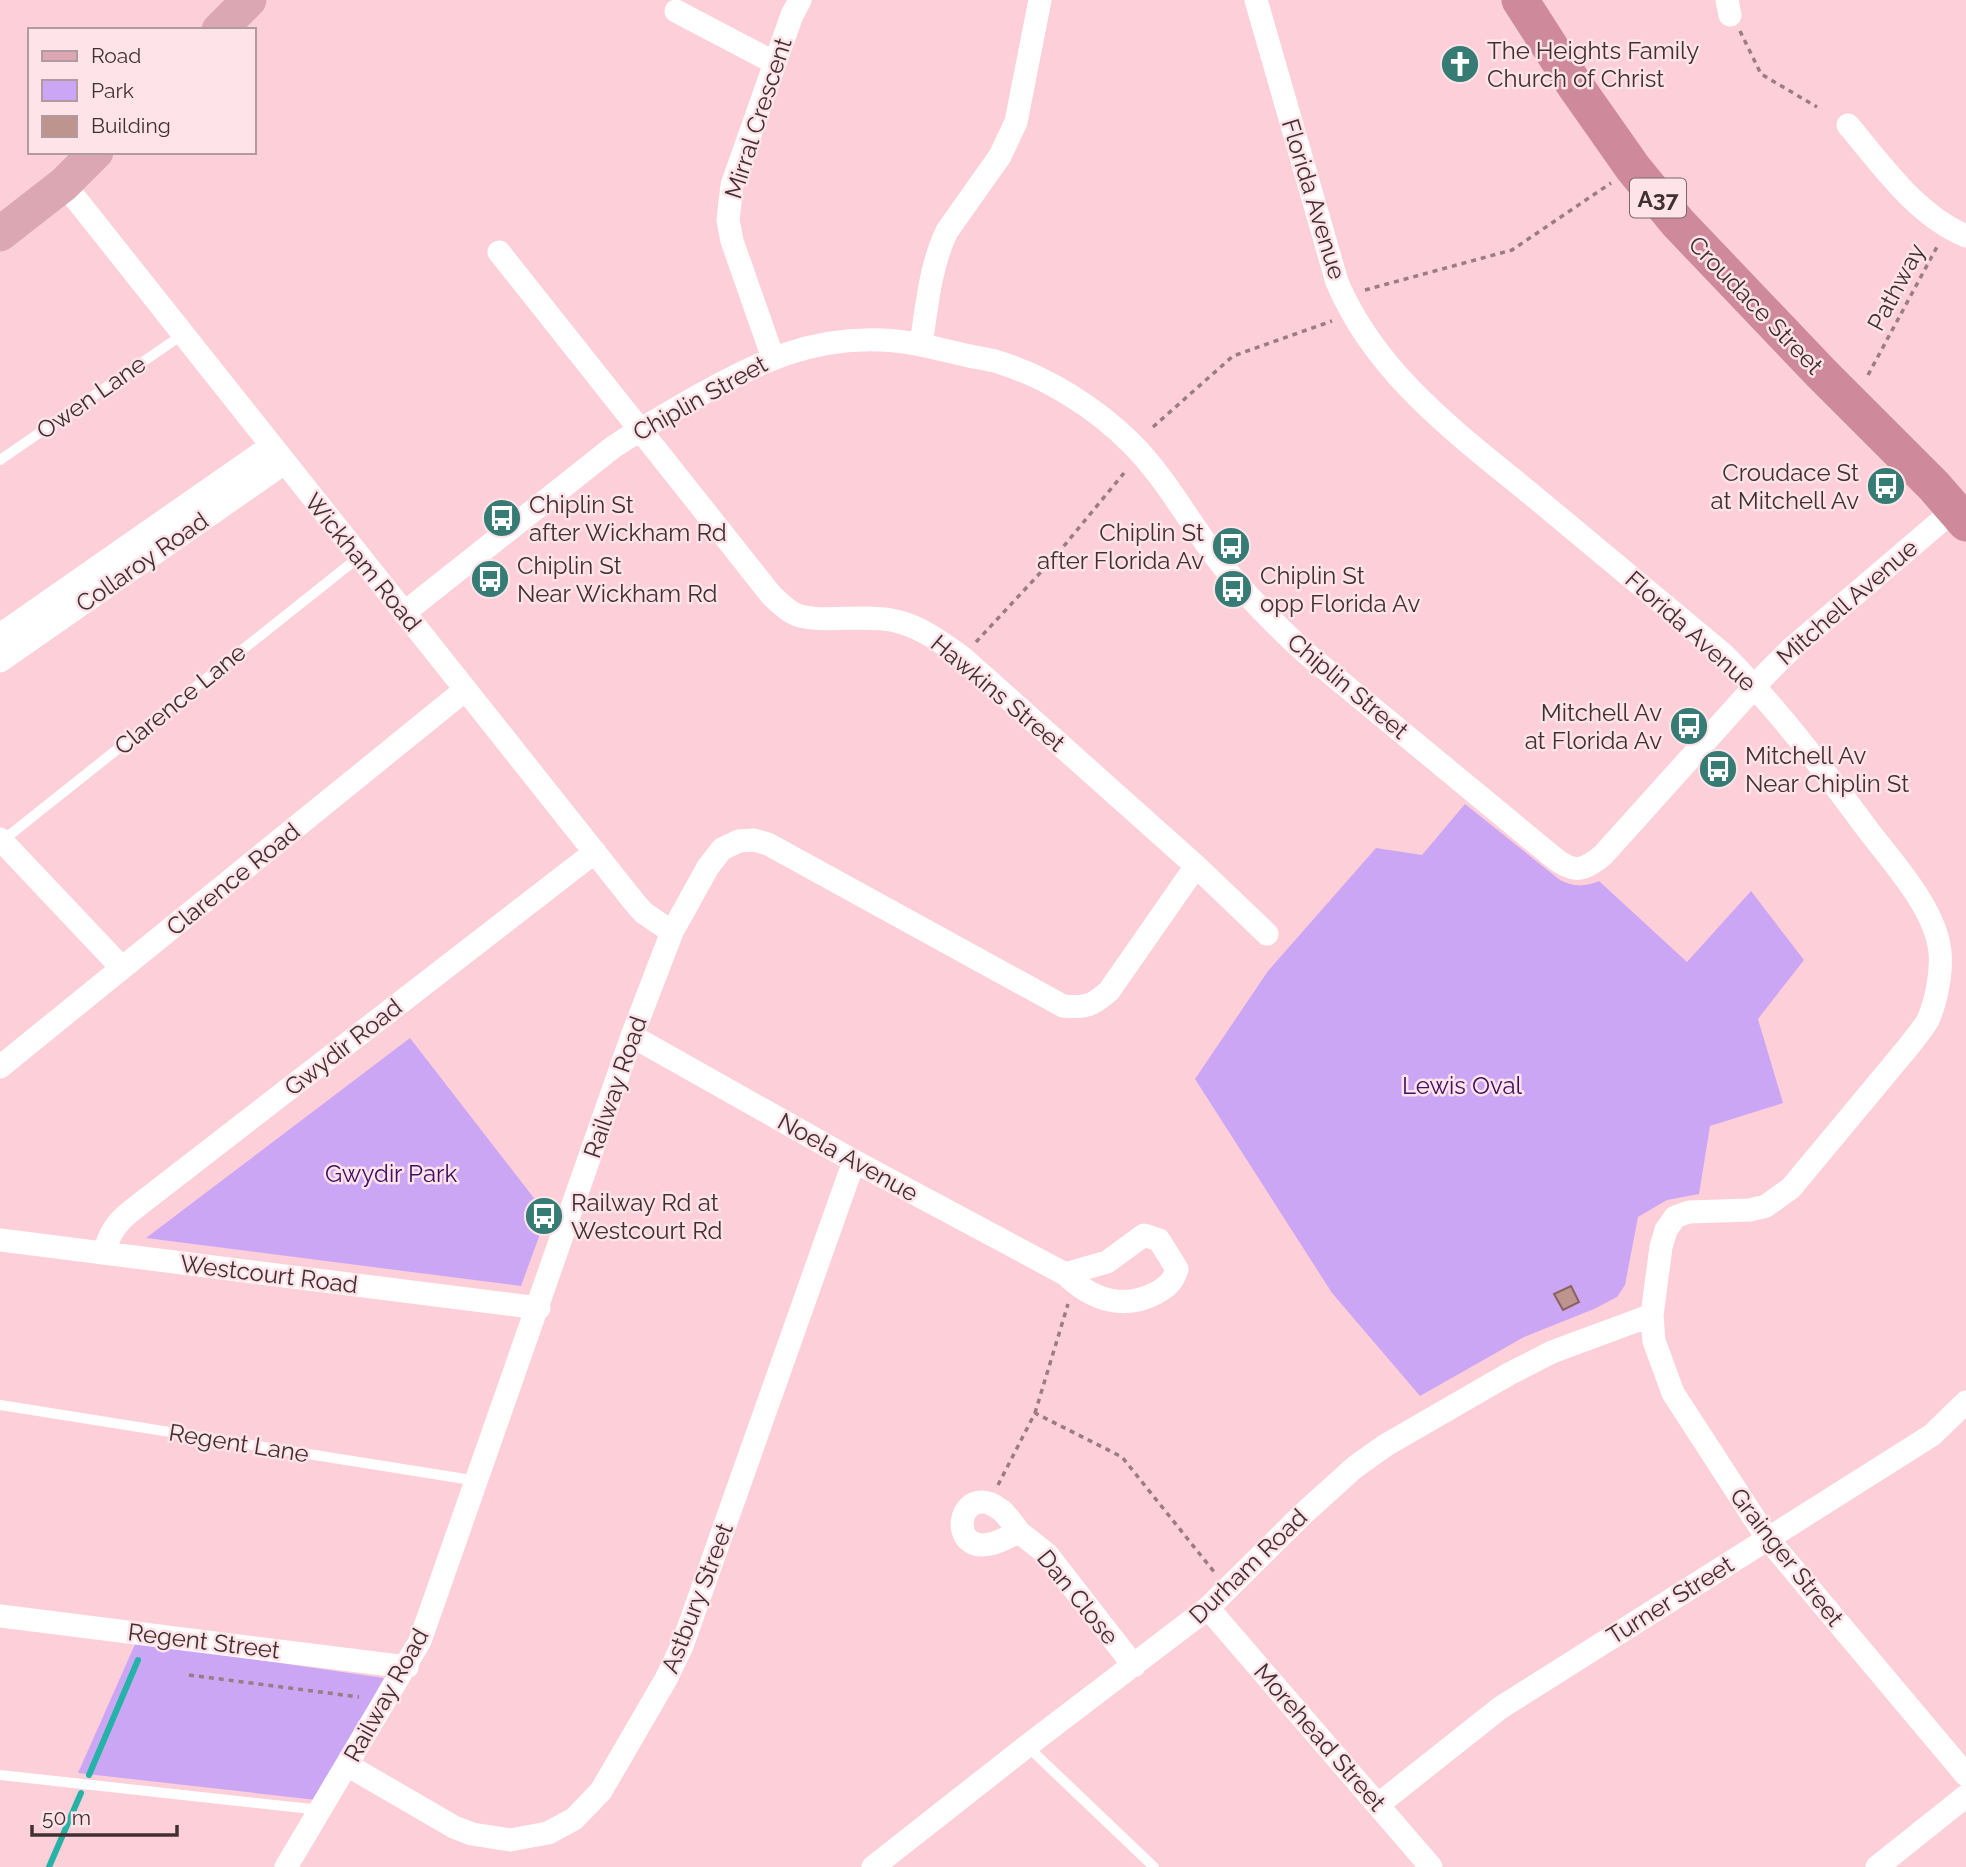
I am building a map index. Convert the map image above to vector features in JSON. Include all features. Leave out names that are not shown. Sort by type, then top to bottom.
[{"type":"highway","name":"Croudace Street","points":[[1520,0],[1633,168],[1678,223],[1960,516]]},
{"type":"main road","points":[[221,28],[249,0]]},
{"type":"main road","points":[[0,234],[64,184],[94,154]]},
{"type":"street","name":"Mirral Crescent","points":[[773,358],[727,220],[732,186],[792,15],[800,0]]},
{"type":"street","points":[[920,344],[935,262],[941,244],[947,231],[1000,156],[1016,122],[1040,0]]},
{"type":"street","name":"Florida Avenue","points":[[1256,0],[1328,255],[1353,317],[1376,350],[1428,409],[1722,653],[1755,685],[1839,790],[1915,893],[1927,913],[1940,953],[1935,999],[1927,1021],[1791,1188],[1766,1206],[1750,1210],[1689,1212],[1675,1217],[1666,1230],[1661,1247],[1652,1315]]},
{"type":"street","points":[[676,11],[775,63]]},
{"type":"street","points":[[1848,125],[1913,199],[1933,217],[1966,236]]},
{"type":"street","name":"Wickham Road","points":[[64,184],[644,913],[672,932]]},
{"type":"street","name":"Hawkins Street","points":[[499,252],[668,468],[763,585],[787,609],[795,615],[818,619],[853,617],[895,620],[940,641],[962,657],[1196,866],[1267,934]]},
{"type":"street","name":"Chiplin Street","points":[[404,614],[612,447],[747,369],[826,342],[883,340],[920,344],[1001,363],[1033,376],[1082,404],[1130,442],[1151,465],[1244,593],[1307,654],[1562,864],[1569,868],[1584,867],[1603,855]]},
{"type":"street","name":"Collaroy Road","points":[[0,635],[277,454]]},
{"type":"street","name":"Collaroy Road","points":[[0,661],[277,454]]},
{"type":"street","name":"Mitchell Avenue","points":[[1603,855],[1755,685],[1791,649],[1960,516]]},
{"type":"street","name":"Clarence Road","points":[[0,1067],[465,690]]},
{"type":"street","name":"Railway Road","points":[[286,1867],[421,1641],[632,1036],[672,932],[708,867],[722,849],[739,841],[754,840],[768,844],[1063,1006],[1082,1008],[1096,1003],[1109,991],[1196,866]]},
{"type":"street","points":[[3,847],[122,968]]},
{"type":"street","name":"Gwydir Road","points":[[104,1253],[110,1234],[118,1221],[595,852]]},
{"type":"street","name":"Noela Avenue","points":[[632,1036],[854,1161],[1065,1274]]},
{"type":"street","name":"Astbury Street","points":[[347,1765],[454,1827],[491,1839],[520,1840],[548,1833],[574,1819],[595,1799],[666,1679],[682,1646],[854,1161]]},
{"type":"street","name":"Westcourt Road","points":[[0,1240],[539,1308]]},
{"type":"street","name":"Grainger Street","points":[[1652,1315],[1654,1341],[1673,1393],[1768,1538],[1966,1775]]},
{"type":"street","name":"Durham Road","points":[[873,1867],[1208,1608],[1354,1467],[1386,1445],[1552,1352],[1652,1315]]},
{"type":"street","name":"Turner Street","points":[[1378,1804],[1500,1708],[1932,1435],[1966,1402]]},
{"type":"street","name":"Dan Close","points":[[1019,1532],[1047,1554],[1133,1666]]},
{"type":"street","name":"Morehead Street","points":[[1208,1608],[1431,1867]]},
{"type":"street","name":"Regent Street","points":[[0,1616],[407,1667]]},
{"type":"street","points":[[1877,1867],[1966,1796]]},
{"type":"lane","name":"Owen Lane","points":[[0,460],[182,335]]},
{"type":"lane","name":"Clarence Lane","points":[[3,847],[359,557]]},
{"type":"lane","name":"Regent Lane","points":[[0,1405],[478,1481]]},
{"type":"lane","points":[[1027,1746],[1154,1867]]},
{"type":"lane","points":[[0,1775],[321,1810]]},
{"type":"path","points":[[1729,8],[1761,74],[1817,107]]},
{"type":"path","points":[[1364,290],[1512,250],[1633,168]]},
{"type":"path","name":"Pathway","points":[[1868,375],[1941,240]]},
{"type":"path","points":[[1153,427],[1233,356],[1332,321]]},
{"type":"path","points":[[976,642],[1054,558],[1124,473]]},
{"type":"path","points":[[997,1488],[1035,1413],[1069,1301]]},
{"type":"path","points":[[1035,1413],[1122,1457],[1215,1573]]},
{"type":"path","points":[[189,1675],[359,1698]]},
{"type":"green space","name":"Lewis Oval","points":[[1465,804],[1560,880],[1579,885],[1599,881],[1687,962],[1751,891],[1804,960],[1758,1019],[1783,1103],[1710,1126],[1699,1194],[1667,1200],[1638,1217],[1625,1285],[1617,1297],[1524,1337],[1420,1396],[1332,1293],[1195,1079],[1268,971],[1376,848],[1422,855]]},
{"type":"green space","name":"Gwydir Park","points":[[410,1038],[547,1215],[521,1286],[146,1238]]},
{"type":"green space","points":[[136,1642],[384,1678],[317,1800],[78,1773]]},
{"type":"building","points":[[1571,1286],[1579,1302],[1563,1310],[1554,1294]]},
{"type":"waterway","points":[[89,1775],[138,1660]]},
{"type":"waterway","points":[[49,1867],[81,1793]]},
{"type":"place","name":"The Heights Family Church of Christ","points":[[1460,64]]},
{"type":"place","name":"Croudace St at Mitchell Av","points":[[1886,486]]},
{"type":"place","name":"Chiplin St after Wickham Rd","points":[[502,518]]},
{"type":"place","name":"Chiplin St after Florida Av","points":[[1231,546]]},
{"type":"place","name":"Chiplin St Near Wickham Rd","points":[[490,579]]},
{"type":"place","name":"Chiplin St opp Florida Av","points":[[1233,589]]},
{"type":"place","name":"Mitchell Av at Florida Av","points":[[1689,726]]},
{"type":"place","name":"Mitchell Av Near Chiplin St","points":[[1718,769]]},
{"type":"place","name":"Railway Rd at Westcourt Rd","points":[[544,1216]]}]
